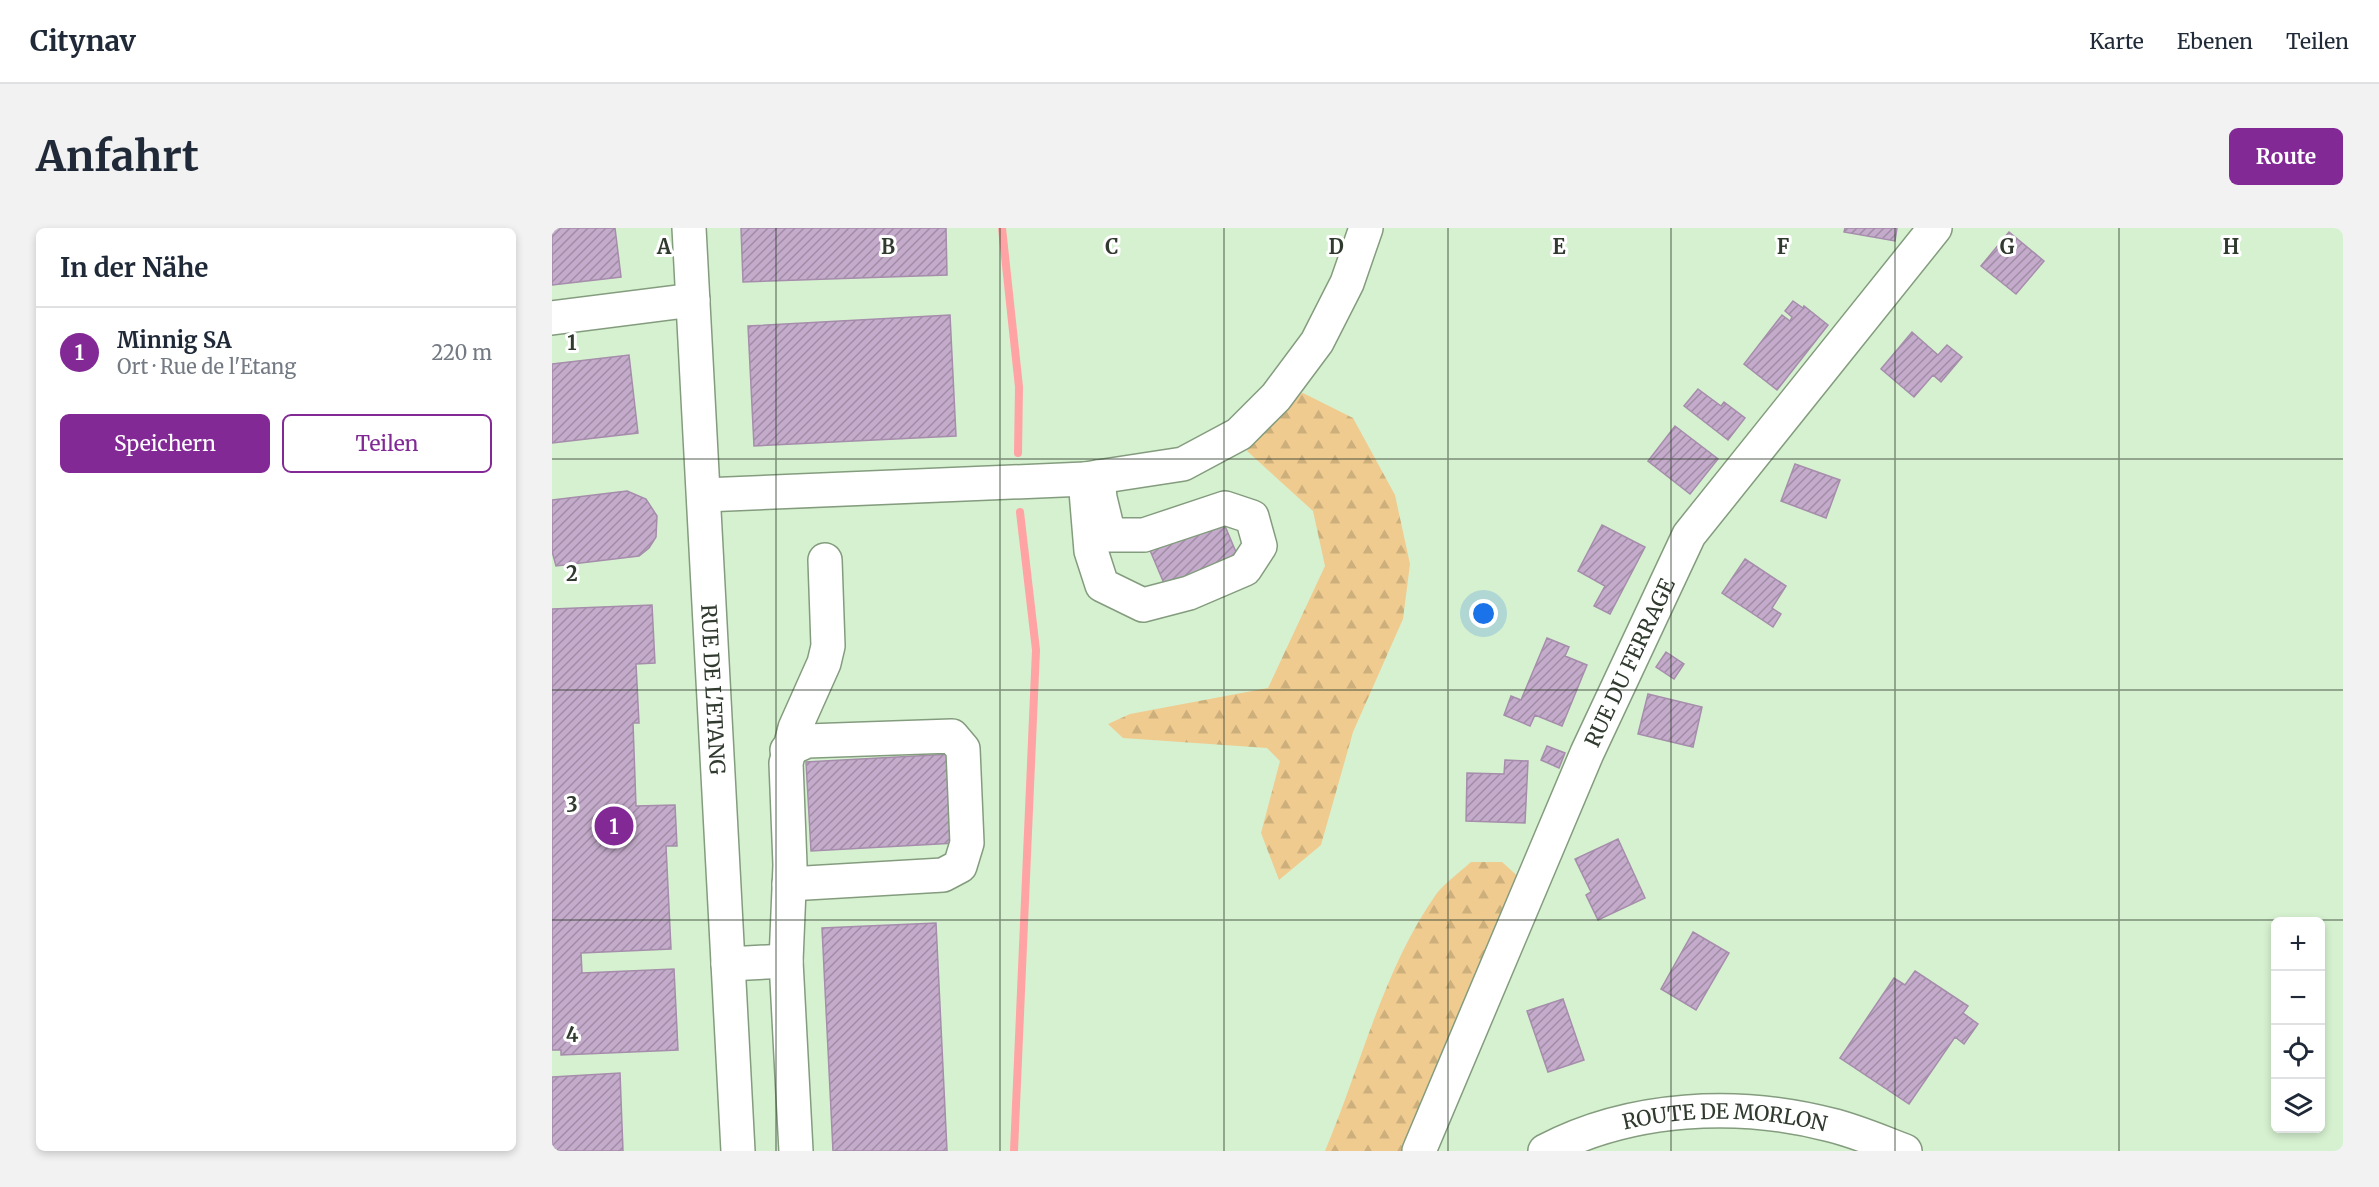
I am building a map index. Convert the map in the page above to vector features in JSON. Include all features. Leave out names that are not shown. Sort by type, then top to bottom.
[{"type":"street","name":"RUE DE L'ETANG","points":[[689,228],[738,1151]]},
{"type":"street","points":[[704,495],[1091,478],[1183,465],[1239,434],[1276,397],[1317,342],[1347,284],[1366,228]]},
{"type":"street","name":"RUE DU FERRAGE","points":[[1419,1151],[1587,753],[1689,535],[1935,228]]},
{"type":"street","points":[[552,318],[693,300]]},
{"type":"street","points":[[1091,478],[1100,498],[1109,535],[1144,535],[1225,508],[1252,517],[1260,546],[1245,569],[1189,593],[1143,605],[1102,585],[1090,551],[1091,478]]},
{"type":"street","points":[[796,1151],[786,961],[789,884],[787,750],[824,663],[828,646],[825,560]]},
{"type":"street","points":[[787,750],[807,741],[952,736],[963,749],[967,843],[960,866],[944,875],[789,884]]},
{"type":"street","points":[[728,964],[786,961]]},
{"type":"street","name":"ROUTE DE MORLON","points":[[1545,1151],[1640,1118],[1698,1110],[1773,1114],[1832,1125],[1905,1151]]},
{"type":"green space","points":[[1303,393],[1353,418],[1395,495],[1410,564],[1403,619],[1353,732],[1321,845],[1279,880],[1261,833],[1280,761],[1267,748],[1123,738],[1108,724],[1130,714],[1268,688],[1325,566],[1313,511],[1247,451],[1262,432],[1276,397]]},
{"type":"green space","points":[[1471,862],[1502,862],[1522,880],[1419,1151],[1325,1151],[1374,1019],[1402,953],[1437,893]]},
{"type":"building","points":[[552,228],[615,228],[621,277],[552,285]]},
{"type":"building","points":[[741,228],[946,228],[947,275],[743,282]]},
{"type":"building","points":[[1845,228],[1897,228],[1895,241],[1844,232]]},
{"type":"building","points":[[2009,232],[2044,261],[2016,294],[1981,266]]},
{"type":"building","points":[[1793,301],[1803,308],[1804,306],[1828,325],[1777,390],[1744,364],[1782,315],[1790,321],[1792,317],[1785,311]]},
{"type":"building","points":[[950,315],[956,436],[754,446],[748,326]]},
{"type":"building","points":[[1912,332],[1938,355],[1947,345],[1962,357],[1941,382],[1933,375],[1914,397],[1881,369]]},
{"type":"building","points":[[629,355],[638,433],[552,443],[552,364]]},
{"type":"building","points":[[1698,389],[1721,406],[1724,402],[1745,418],[1728,440],[1684,406]]},
{"type":"building","points":[[1675,426],[1718,459],[1690,494],[1648,461]]},
{"type":"building","points":[[1795,464],[1840,480],[1826,518],[1781,501]]},
{"type":"building","points":[[627,491],[646,499],[657,516],[656,537],[649,548],[639,556],[556,566],[552,551],[552,500]]},
{"type":"building","points":[[1222,519],[1239,559],[1166,588],[1149,548]]},
{"type":"building","points":[[1602,525],[1645,547],[1610,614],[1594,606],[1605,586],[1578,571]]},
{"type":"building","points":[[1745,559],[1786,586],[1772,608],[1781,614],[1773,627],[1722,593]]},
{"type":"building","points":[[652,605],[655,663],[636,664],[639,723],[633,723],[636,806],[675,805],[677,846],[666,846],[671,949],[581,953],[582,973],[674,969],[678,1050],[561,1055],[561,1050],[552,1050],[552,609]]},
{"type":"building","points":[[1547,638],[1569,647],[1565,656],[1587,665],[1562,726],[1535,715],[1530,726],[1504,715],[1511,696],[1521,700]]},
{"type":"building","points":[[1666,652],[1684,664],[1674,679],[1656,667]]},
{"type":"building","points":[[1648,694],[1702,707],[1693,747],[1638,734]]},
{"type":"building","points":[[1547,746],[1565,753],[1559,768],[1541,760]]},
{"type":"building","points":[[952,754],[956,843],[811,851],[806,762]]},
{"type":"building","points":[[1505,760],[1528,761],[1525,823],[1466,821],[1467,773],[1504,774]]},
{"type":"building","points":[[1618,839],[1645,898],[1598,920],[1586,895],[1591,892],[1575,859]]},
{"type":"building","points":[[936,923],[947,1151],[833,1151],[822,928]]},
{"type":"building","points":[[1693,932],[1729,953],[1696,1010],[1661,989]]},
{"type":"building","points":[[1915,971],[1968,1006],[1963,1013],[1978,1024],[1964,1044],[1955,1037],[1909,1104],[1840,1058],[1894,978],[1905,985]]},
{"type":"building","points":[[1563,999],[1584,1060],[1548,1072],[1527,1011]]},
{"type":"building","points":[[620,1073],[623,1151],[552,1151],[552,1077]]},
{"type":"waterway","points":[[1002,228],[1019,387],[1018,453]]},
{"type":"waterway","points":[[1014,1151],[1036,650],[1020,512]]},
{"type":"place","name":"Minnig SA","points":[[614,826]]}]
